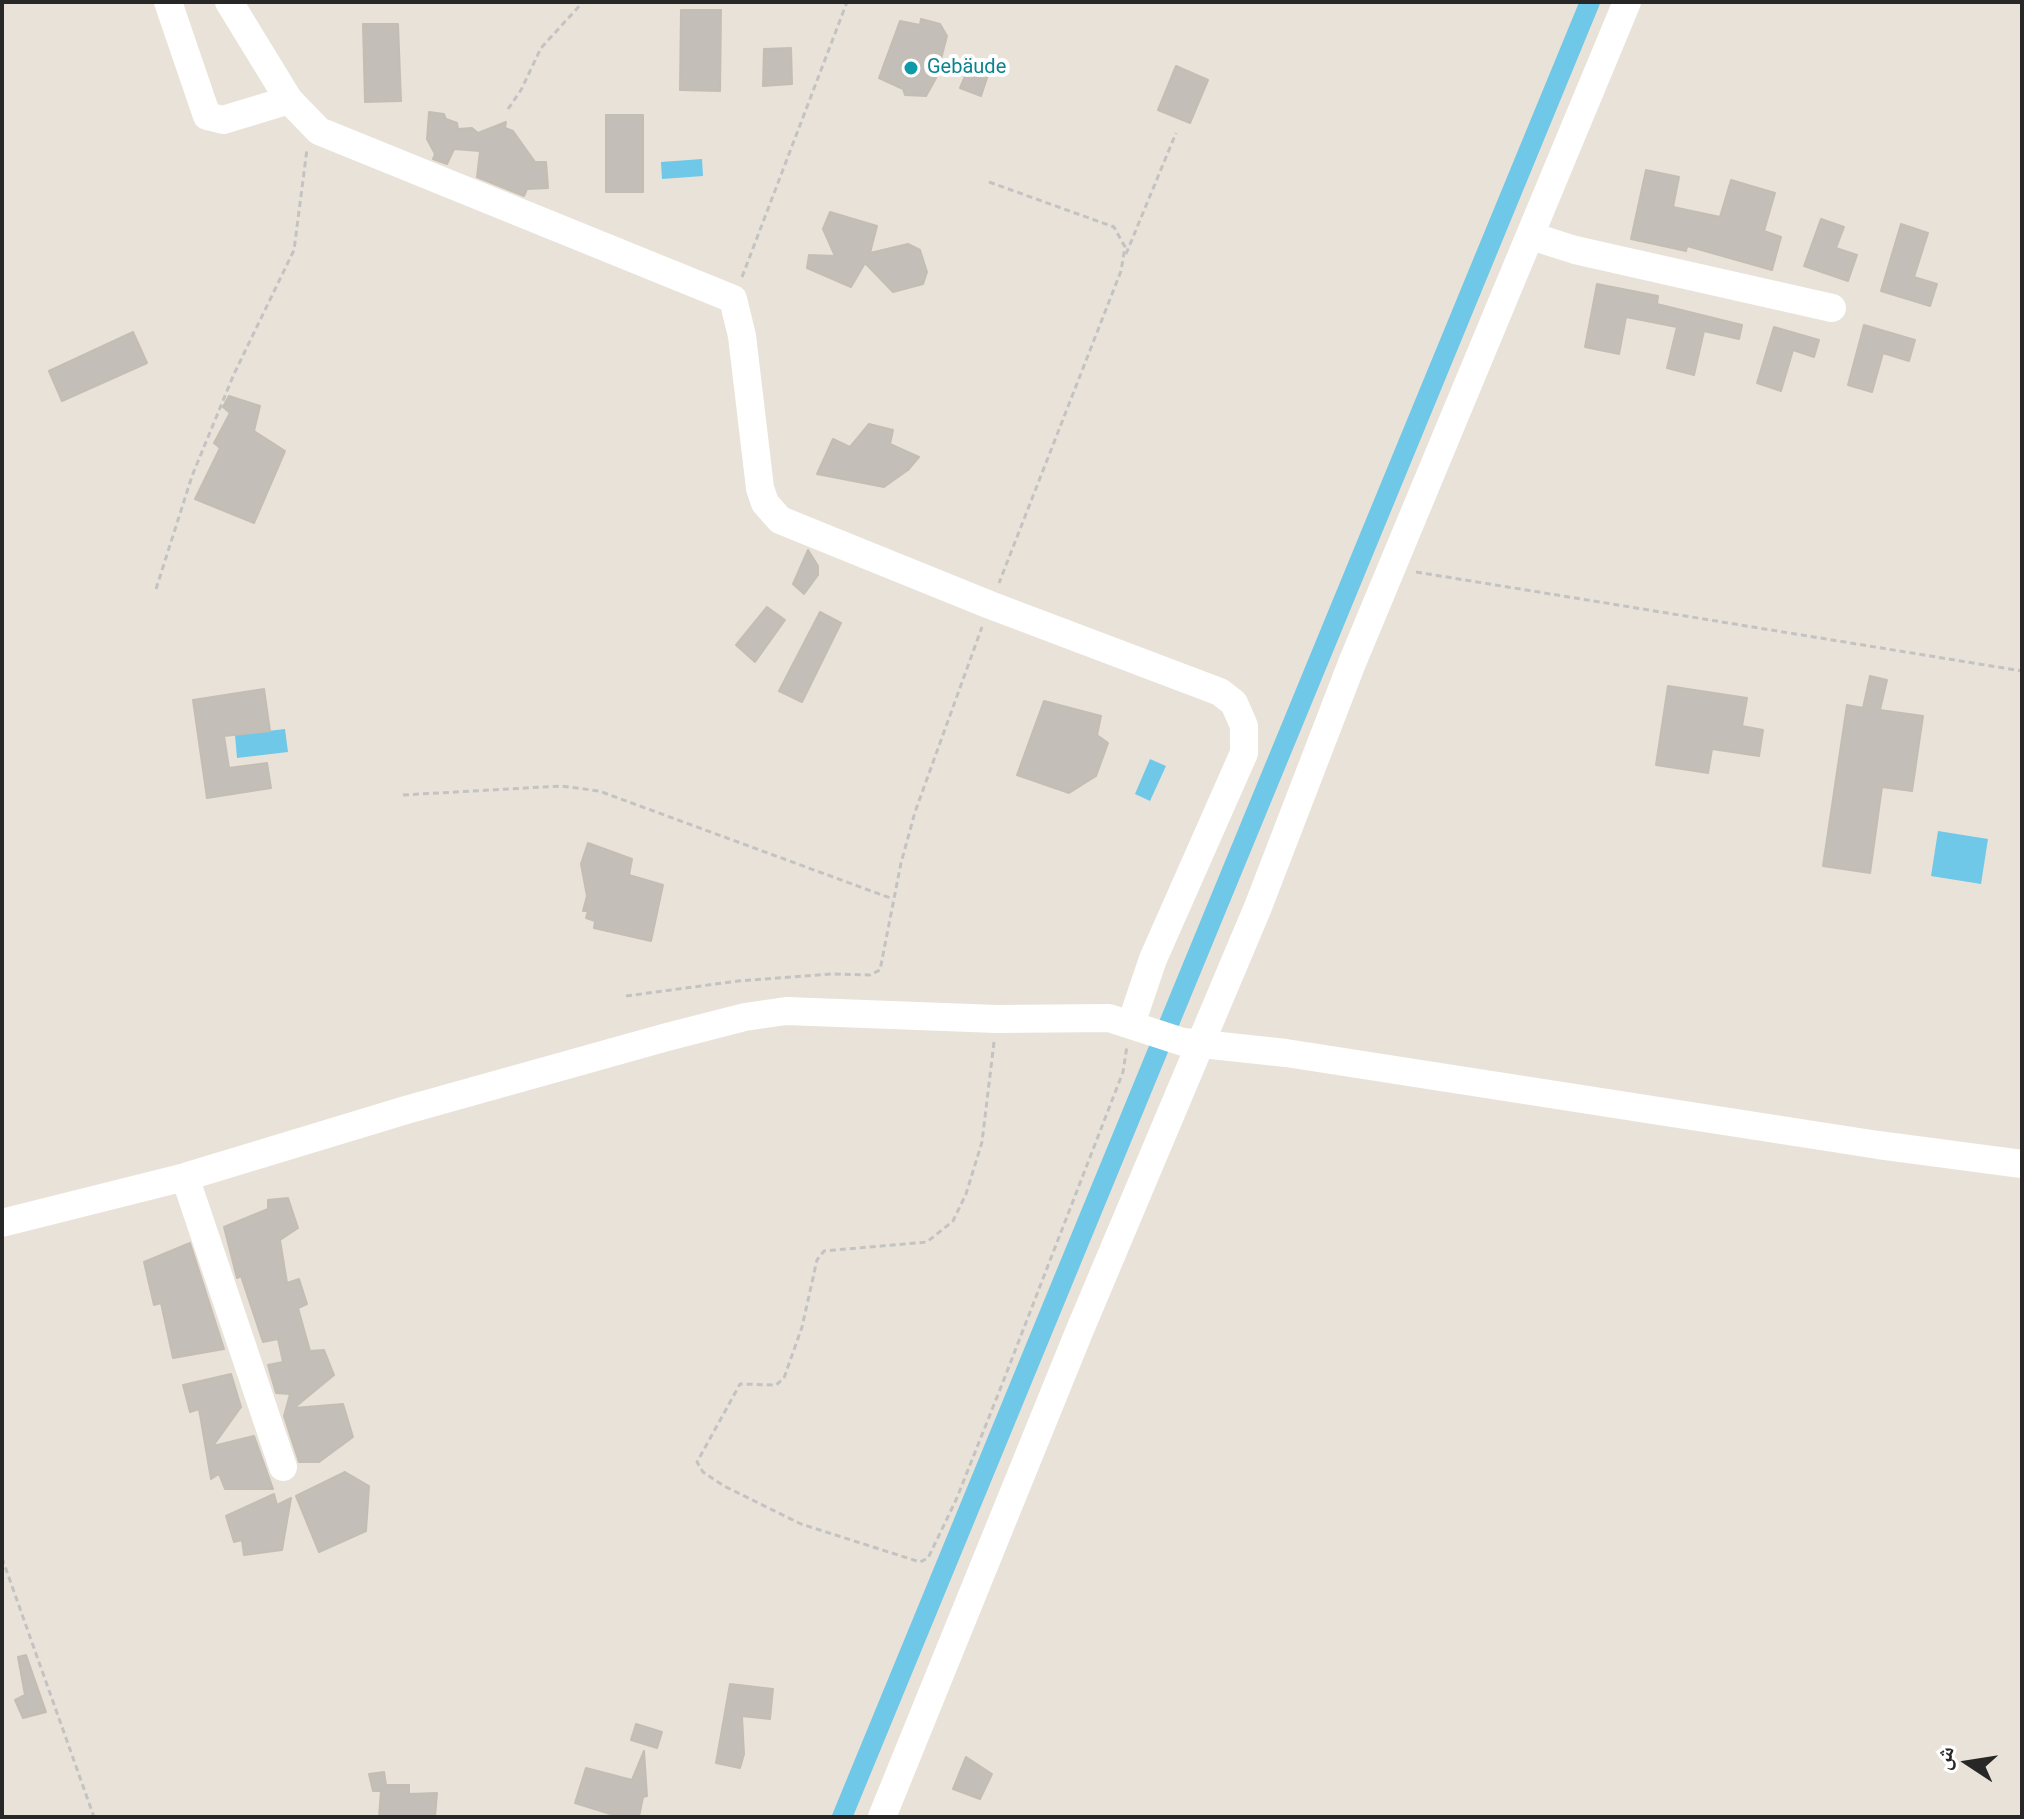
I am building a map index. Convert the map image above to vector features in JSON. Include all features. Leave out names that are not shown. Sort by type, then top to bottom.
[{"type":"street","points":[[168,2],[200,106],[207,116],[223,120],[289,100]]},
{"type":"street","points":[[229,2],[289,100],[312,126],[346,143],[530,214],[733,299],[742,336],[758,479],[772,513],[799,529],[1220,692],[1241,713],[1246,739],[1244,753],[1153,959],[1137,1026]]},
{"type":"street","points":[[882,1817],[1190,1043],[1258,907],[1393,568],[1627,2]]},
{"type":"street","points":[[1531,236],[1575,250],[1832,308]]},
{"type":"street","points":[[2,1223],[185,1177],[406,1110],[757,1014],[812,1011],[997,1019],[1095,1017],[1137,1026],[1190,1043],[1286,1053],[1878,1145],[2022,1164]]},
{"type":"street","points":[[185,1177],[283,1467]]},
{"type":"path","points":[[508,109],[541,48],[583,2]]},
{"type":"path","points":[[733,299],[847,2]]},
{"type":"path","points":[[156,589],[178,512],[197,464],[294,250],[312,126]]},
{"type":"path","points":[[626,996],[752,979],[876,973],[884,965],[893,899],[937,746],[1125,257],[1176,133]]},
{"type":"path","points":[[989,182],[1114,227],[1124,240],[1125,257]]},
{"type":"path","points":[[1393,568],[2022,671]]},
{"type":"path","points":[[403,795],[561,786],[599,791],[893,899]]},
{"type":"path","points":[[997,1019],[982,1142],[966,1194],[953,1221],[927,1242],[824,1251],[817,1260],[802,1327],[784,1378],[776,1385],[740,1384],[697,1462],[703,1472],[724,1486],[801,1524],[920,1562],[928,1558],[956,1500],[1123,1072],[1137,1026]]},
{"type":"path","points":[[2,1558],[94,1817]]},
{"type":"water","points":[[702,159],[703,176],[662,179],[661,162]]},
{"type":"water","points":[[285,729],[288,752],[237,758],[235,735]]},
{"type":"water","points":[[1150,759],[1166,766],[1150,801],[1135,794]]},
{"type":"water","points":[[1938,831],[1988,839],[1981,884],[1931,876]]},
{"type":"building","points":[[681,10],[721,10],[720,91],[680,90]]},
{"type":"building","name":"Gebäude","points":[[921,19],[940,24],[947,36],[936,78],[926,96],[905,95],[903,89],[879,78],[900,21],[920,25]]},
{"type":"building","points":[[363,24],[398,24],[401,101],[365,102]]},
{"type":"building","points":[[791,48],[792,84],[763,86],[764,49]]},
{"type":"building","points":[[972,60],[992,63],[981,96],[960,88]]},
{"type":"building","points":[[1176,66],[1208,80],[1190,123],[1158,110]]},
{"type":"building","points":[[429,112],[444,114],[446,119],[457,123],[458,129],[472,128],[478,133],[506,122],[505,128],[513,131],[535,162],[546,162],[548,188],[527,189],[524,196],[477,177],[480,151],[454,149],[447,164],[433,159],[435,154],[427,139]]},
{"type":"building","points":[[606,115],[643,115],[643,192],[606,192]]},
{"type":"building","points":[[1646,170],[1679,177],[1673,207],[1720,217],[1731,180],[1775,193],[1764,231],[1781,237],[1772,270],[1687,246],[1686,251],[1631,239]]},
{"type":"building","points":[[830,212],[877,226],[870,253],[908,244],[920,250],[927,272],[923,284],[893,292],[865,263],[851,287],[807,268],[809,255],[835,256],[823,229]]},
{"type":"building","points":[[1821,219],[1844,227],[1836,248],[1857,255],[1848,281],[1804,266]]},
{"type":"building","points":[[1901,224],[1928,233],[1914,277],[1937,284],[1930,306],[1881,291]]},
{"type":"building","points":[[1597,284],[1658,296],[1657,304],[1742,325],[1739,339],[1704,331],[1694,375],[1667,368],[1677,327],[1626,317],[1619,354],[1585,347]]},
{"type":"building","points":[[1864,325],[1915,340],[1909,361],[1883,353],[1872,392],[1848,385]]},
{"type":"building","points":[[1774,327],[1819,340],[1814,357],[1793,350],[1781,391],[1757,383]]},
{"type":"building","points":[[133,332],[147,363],[62,401],[49,371]]},
{"type":"building","points":[[229,396],[260,406],[254,431],[285,451],[254,523],[195,499],[220,448],[214,443],[230,413],[223,407]]},
{"type":"building","points":[[869,424],[893,430],[890,444],[919,457],[908,470],[884,487],[817,474],[833,439],[850,447]]},
{"type":"building","points":[[808,550],[818,566],[818,575],[804,594],[793,584]]},
{"type":"building","points":[[767,607],[785,620],[755,662],[736,645]]},
{"type":"building","points":[[820,612],[841,623],[802,702],[779,691]]},
{"type":"building","points":[[1870,676],[1887,680],[1880,710],[1923,716],[1912,791],[1882,787],[1870,873],[1823,866],[1847,705],[1863,708]]},
{"type":"building","points":[[1668,686],[1747,698],[1742,726],[1763,730],[1759,756],[1712,749],[1708,773],[1656,765]]},
{"type":"building","points":[[264,689],[270,731],[224,736],[229,768],[267,763],[271,788],[207,798],[193,700]]},
{"type":"building","points":[[1044,701],[1101,716],[1097,735],[1108,743],[1096,776],[1069,793],[1017,775]]},
{"type":"building","points":[[588,843],[632,859],[629,875],[663,885],[651,941],[594,928],[595,921],[586,918],[588,911],[583,911],[587,896],[581,864]]},
{"type":"building","points":[[288,1198],[298,1228],[280,1240],[287,1283],[299,1279],[307,1304],[298,1308],[310,1351],[324,1350],[334,1375],[294,1408],[343,1404],[353,1437],[319,1462],[299,1462],[284,1416],[290,1394],[276,1393],[268,1365],[283,1362],[278,1339],[263,1342],[241,1276],[237,1278],[224,1227],[268,1209],[268,1200]]},
{"type":"building","points":[[190,1243],[224,1349],[173,1358],[161,1303],[154,1305],[144,1262]]},
{"type":"building","points":[[231,1374],[241,1407],[213,1446],[254,1436],[273,1489],[225,1489],[219,1474],[211,1479],[199,1409],[190,1412],[183,1385]]},
{"type":"building","points":[[345,1472],[369,1486],[366,1531],[319,1552],[296,1496]]},
{"type":"building","points":[[274,1494],[277,1505],[291,1498],[282,1550],[244,1555],[242,1540],[234,1542],[226,1516]]},
{"type":"building","points":[[26,1655],[46,1712],[23,1718],[15,1700],[25,1695],[18,1657]]},
{"type":"building","points":[[730,1684],[773,1689],[770,1719],[742,1716],[744,1754],[740,1768],[716,1763]]},
{"type":"building","points":[[636,1724],[662,1732],[657,1748],[631,1740]]},
{"type":"building","points":[[644,1751],[647,1796],[643,1797],[639,1817],[620,1817],[575,1803],[586,1768],[632,1780]]},
{"type":"building","points":[[966,1757],[992,1774],[980,1799],[953,1789]]},
{"type":"building","points":[[384,1772],[386,1785],[409,1785],[409,1794],[437,1793],[435,1817],[379,1817],[381,1791],[373,1791],[369,1774]]},
{"type":"waterway","points":[[842,1817],[1590,2]]},
{"type":"place","name":"Gebäude","points":[[911,68]]}]
